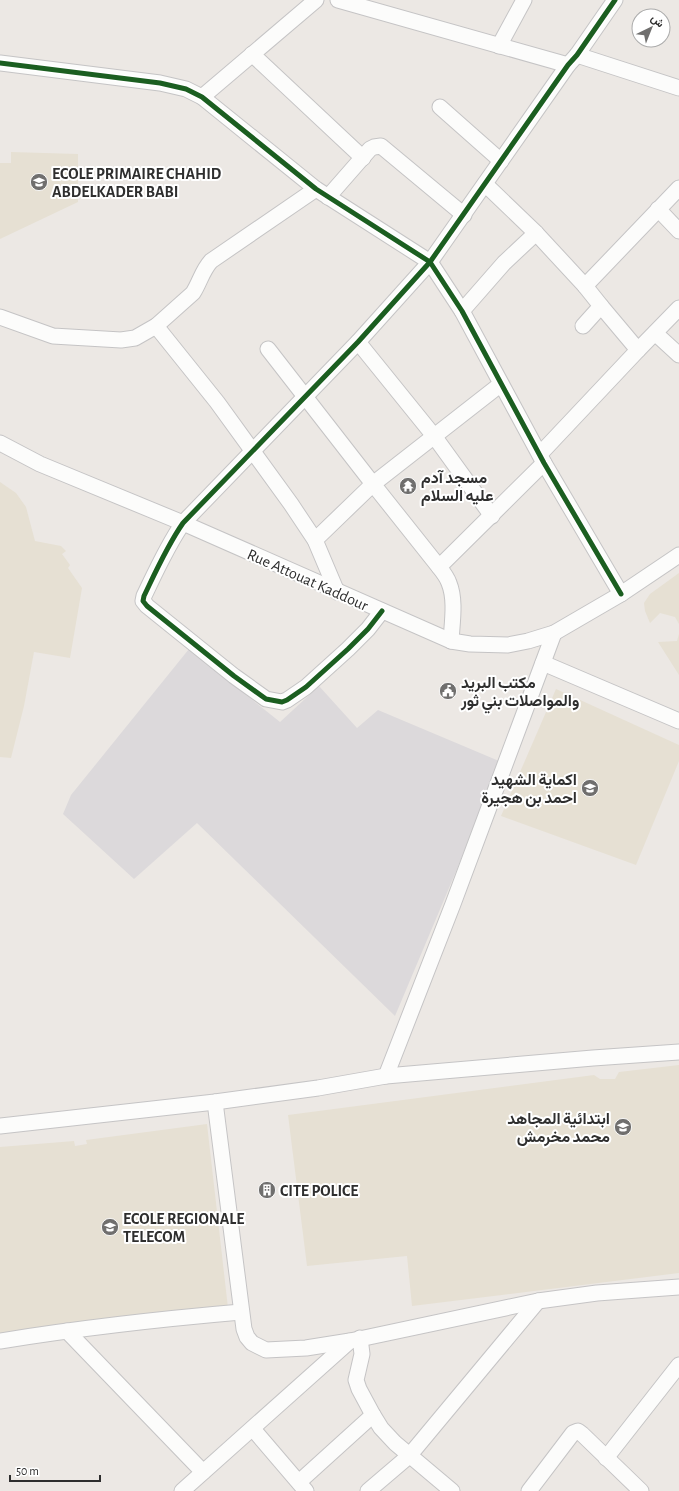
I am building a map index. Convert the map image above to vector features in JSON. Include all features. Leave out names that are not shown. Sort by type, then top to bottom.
[{"type":"street","points":[[202,97],[316,0]]},
{"type":"street","points":[[338,0],[500,46],[573,60],[679,88]]},
{"type":"street","points":[[382,611],[368,629],[348,649],[306,687],[288,700],[282,702],[266,699],[234,676],[159,616],[143,601],[157,568],[182,523],[306,397],[430,262],[573,60],[612,1]]},
{"type":"street","points":[[500,46],[517,3]]},
{"type":"street","points":[[252,54],[363,158]]},
{"type":"street","points":[[0,63],[160,83],[186,89],[202,97],[322,193],[430,262],[462,311],[542,459],[621,594]]},
{"type":"street","points":[[440,107],[501,161]]},
{"type":"street","points":[[0,317],[52,336],[121,340],[135,338],[156,326],[193,293],[201,273],[210,261],[322,193],[374,147],[381,146],[464,215]]},
{"type":"street","points":[[485,184],[536,233],[585,286],[638,350]]},
{"type":"street","points":[[585,286],[679,188]]},
{"type":"street","points":[[658,209],[679,232]]},
{"type":"street","points":[[462,311],[504,263],[536,233]]},
{"type":"street","points":[[583,326],[601,306]]},
{"type":"street","points":[[439,567],[492,516],[638,350],[679,308]]},
{"type":"street","points":[[156,326],[217,402],[315,540],[337,592]]},
{"type":"street","points":[[656,333],[679,355]]},
{"type":"street","points":[[358,342],[434,436],[492,516]]},
{"type":"street","points":[[268,349],[446,576],[452,592],[453,611],[451,641]]},
{"type":"street","points":[[315,540],[373,484],[501,384]]},
{"type":"street","name":"Rue Attouat Kaddour","points":[[0,443],[40,464],[182,523],[451,641],[492,646],[508,645],[528,642],[554,633],[621,594],[679,556]]},
{"type":"street","points":[[0,455],[40,464]]},
{"type":"street","points":[[386,1076],[453,904],[554,633]]},
{"type":"street","points":[[543,664],[679,721]]},
{"type":"street","points":[[0,1126],[215,1102],[318,1088],[386,1076],[679,1052]]},
{"type":"street","points":[[215,1102],[244,1329],[252,1343],[266,1350],[306,1348],[355,1340],[538,1301],[597,1293],[679,1287]]},
{"type":"street","points":[[368,1491],[409,1456],[538,1301]]},
{"type":"street","points":[[0,1341],[173,1317],[241,1312]]},
{"type":"street","points":[[66,1331],[203,1472]]},
{"type":"street","points":[[355,1340],[362,1354],[356,1380],[359,1389],[381,1428],[409,1456],[452,1491]]},
{"type":"street","points":[[182,1491],[355,1340]]},
{"type":"street","points":[[606,1458],[679,1365]]},
{"type":"street","points":[[253,1429],[302,1487],[373,1415]]},
{"type":"street","points":[[529,1491],[575,1431],[582,1434],[640,1491]]},
{"type":"shaded area","name":"ECOLE PRIMAIRE CHAHID ABDELKADER BABI","points":[[11,152],[78,154],[78,202],[0,239],[0,163],[11,163]]},
{"type":"shaded area","points":[[0,482],[16,493],[26,507],[35,541],[61,546],[66,551],[62,554],[70,565],[68,568],[82,588],[70,658],[34,652],[24,706],[11,758],[0,757]]},
{"type":"shaded area","points":[[679,573],[679,624],[675,617],[660,613],[650,623],[645,611],[644,603],[650,594]]},
{"type":"shaded area","points":[[679,634],[679,675],[658,642],[677,641]]},
{"type":"shaded area","points":[[189,649],[280,722],[319,686],[357,728],[378,710],[499,761],[457,869],[395,1016],[197,823],[134,879],[63,814],[71,795]]},
{"type":"shaded area","name":"اكماية الشهيد احمد بن هجيرة","points":[[556,689],[679,745],[679,761],[636,865],[501,816]]},
{"type":"shaded area","points":[[679,1065],[679,1273],[412,1306],[407,1256],[307,1266],[288,1115],[594,1075],[600,1079],[615,1079],[619,1072]]},
{"type":"shaded area","name":"ECOLE REGIONALE TELECOM","points":[[207,1124],[228,1308],[0,1335],[0,1147],[74,1141],[75,1146],[87,1144],[86,1140]]},
{"type":"cycle path","points":[[382,611],[368,629],[348,649],[306,687],[282,702],[266,699],[234,676],[147,606],[143,601],[162,559],[183,523],[358,342],[430,262],[615,0]]},
{"type":"cycle path","points":[[0,63],[160,83],[186,89],[202,97],[316,189],[430,262],[462,311],[544,463],[621,594]]},
{"type":"place","name":"ECOLE PRIMAIRE CHAHID ABDELKADER BABI","points":[[39,182]]},
{"type":"place","name":"مسجد آدم عليه السلام","points":[[408,486]]},
{"type":"place","name":"مكتب البريد والمواصلات بني ثور","points":[[448,691]]},
{"type":"place","name":"اكماية الشهيد احمد بن هجيرة","points":[[590,788]]},
{"type":"place","name":"ابتدائية المجاهد محمد مخرمش","points":[[623,1127]]},
{"type":"place","name":"CITE POLICE","points":[[267,1190]]},
{"type":"place","name":"ECOLE REGIONALE TELECOM","points":[[110,1227]]}]
